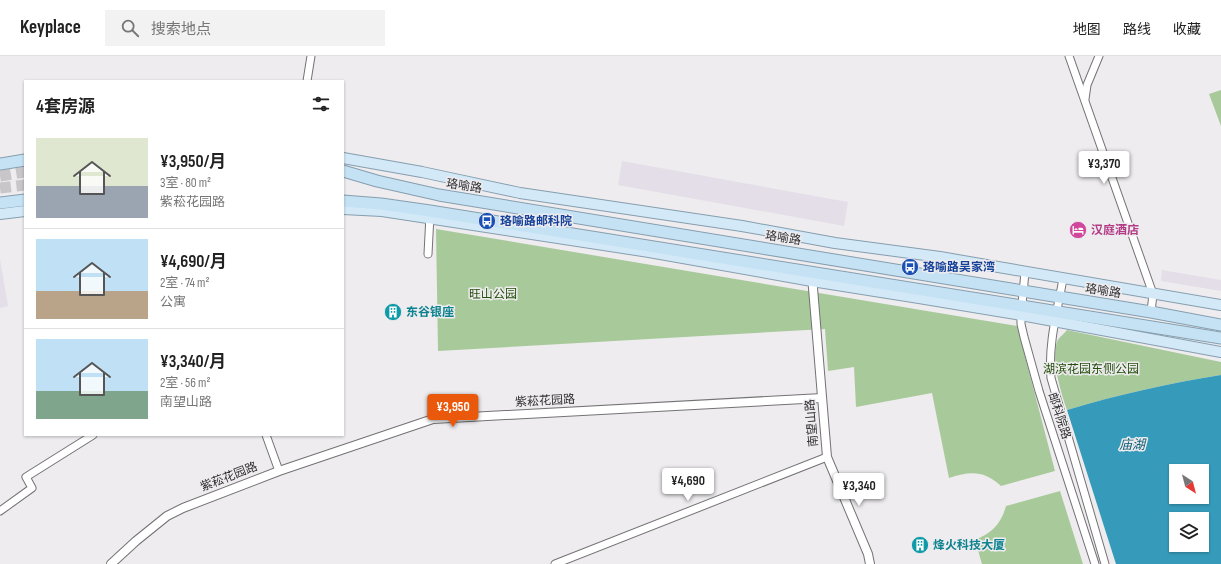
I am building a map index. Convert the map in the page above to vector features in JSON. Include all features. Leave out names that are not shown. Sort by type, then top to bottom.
[{"type":"highway","points":[[0,164],[23,161]]},
{"type":"highway","name":"珞喻路","points":[[344,170],[377,181],[439,195],[1151,312],[1221,325]]},
{"type":"highway","points":[[344,178],[377,181]]},
{"type":"highway","points":[[344,195],[430,215],[1021,310],[1056,317],[1221,338]]},
{"type":"highway","points":[[0,203],[24,200]]},
{"type":"highway","points":[[344,201],[381,204]]},
{"type":"main road","points":[[344,158],[422,172],[520,193],[742,226],[835,243],[940,257],[1221,305]]},
{"type":"main road","points":[[344,209],[430,215]]},
{"type":"main road","points":[[0,214],[24,211]]},
{"type":"main road","points":[[1056,317],[1221,352]]},
{"type":"street","points":[[307,80],[311,56]]},
{"type":"street","points":[[1069,56],[1153,294],[1151,312]]},
{"type":"street","points":[[1084,100],[1087,85],[1099,56]]},
{"type":"street","points":[[428,254],[430,215]]},
{"type":"street","name":"邮科院路","points":[[1025,272],[1021,310],[1021,324],[1024,337],[1039,391],[1095,564]]},
{"type":"street","name":"南望山路","points":[[812,276],[827,457],[868,554],[870,564]]},
{"type":"street","points":[[1063,279],[1050,353],[1051,378],[1105,564]]},
{"type":"street","name":"紫菘花园路","points":[[111,564],[136,541],[175,512],[279,471],[433,419],[822,398]]},
{"type":"street","points":[[0,511],[32,488],[26,477],[91,436]]},
{"type":"street","points":[[266,436],[279,471]]},
{"type":"street","points":[[555,564],[827,457]]},
{"type":"shaded area","points":[[622,161],[848,202],[844,226],[618,185]]},
{"type":"shaded area","points":[[0,259],[8,306],[0,308]]},
{"type":"shaded area","points":[[1162,270],[1221,280],[1221,291],[1161,281]]},
{"type":"green space","points":[[1221,90],[1221,126],[1209,94]]},
{"type":"green space","name":"旺山公园","points":[[436,229],[1017,326],[1055,471],[1001,486],[989,477],[976,473],[964,474],[949,478],[932,393],[856,407],[854,367],[828,371],[825,329],[438,351]]},
{"type":"green space","name":"湖滨花园东侧公园","points":[[1067,330],[1221,362],[1221,375],[1143,390],[1067,410],[1056,367],[1055,349],[1058,340]]},
{"type":"green space","points":[[1060,491],[1083,564],[982,564],[975,540],[995,527],[1006,506]]},
{"type":"water","name":"庙湖","points":[[1221,375],[1221,564],[1116,564],[1067,410],[1105,399]]},
{"type":"tunnel","points":[[0,176],[24,172]]},
{"type":"tunnel","points":[[0,188],[24,185]]},
{"type":"place","name":"珞喻路邮科院","points":[[487,221]]},
{"type":"place","name":"汉庭酒店","points":[[1078,230]]},
{"type":"place","name":"珞喻路吴家湾","points":[[910,267]]},
{"type":"place","name":"东谷银座","points":[[393,312]]},
{"type":"place","name":"烽火科技大厦","points":[[920,545]]}]
